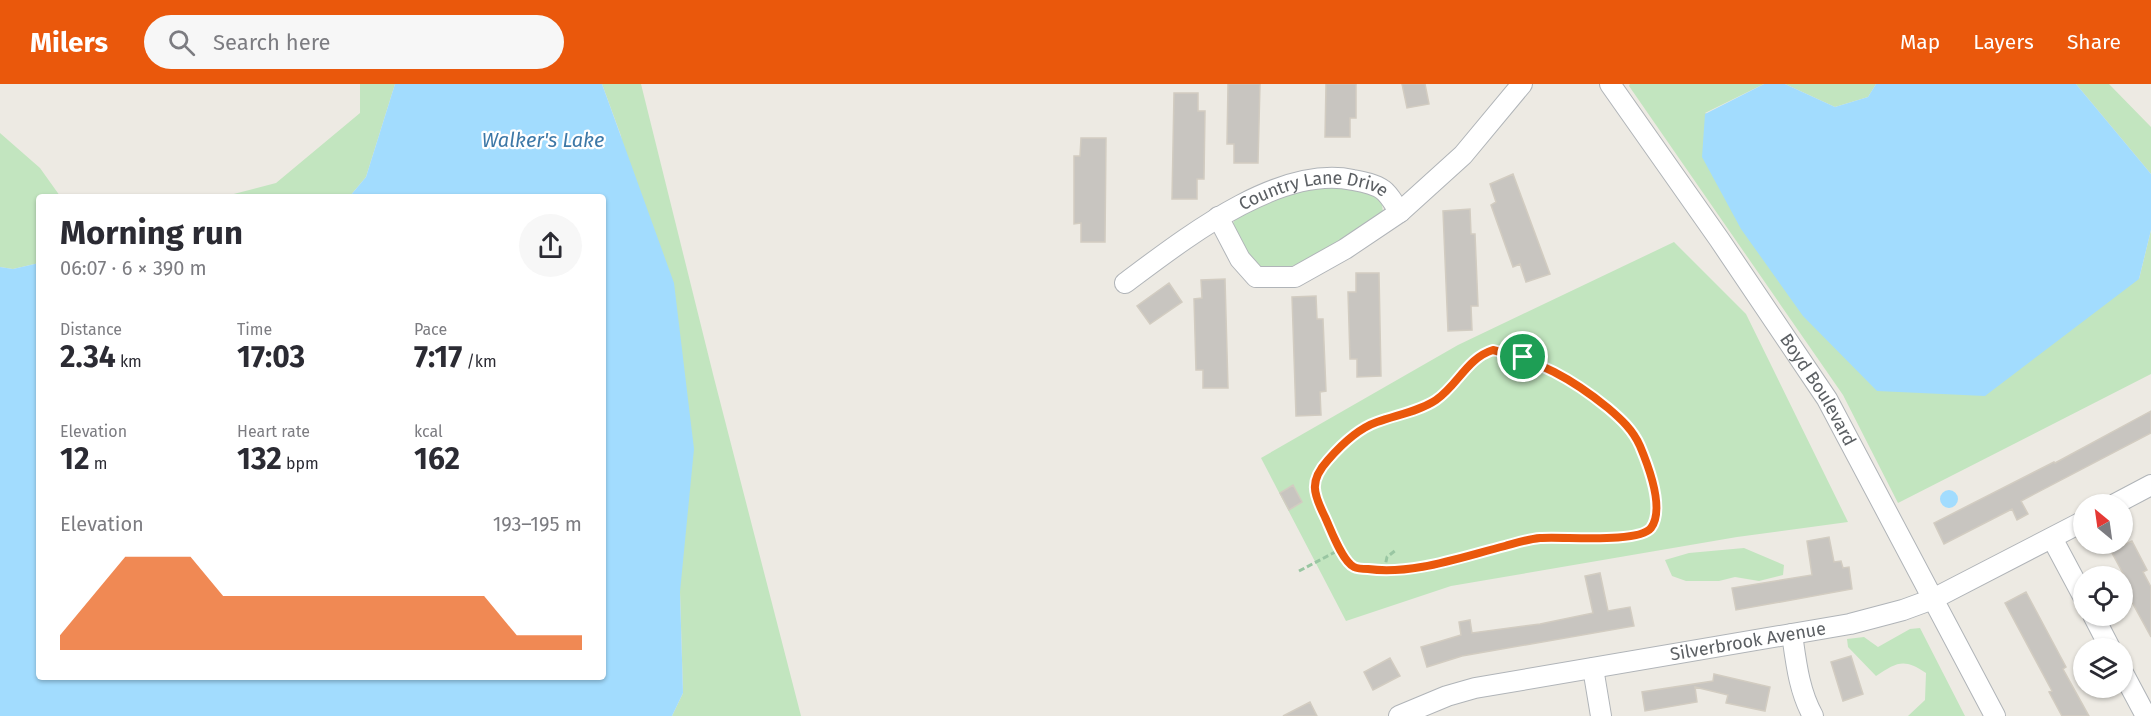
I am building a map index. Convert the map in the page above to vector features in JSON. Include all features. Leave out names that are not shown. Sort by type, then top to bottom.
[{"type":"street","name":"Country Lane Drive","points":[[1218,217],[1240,260],[1256,277],[1295,277],[1345,249],[1400,212],[1463,155],[1522,84]]},
{"type":"street","name":"Boyd Boulevard","points":[[1610,84],[1719,239],[1827,399],[1995,716]]},
{"type":"street","name":"Country Lane Drive","points":[[1125,283],[1218,217],[1246,201],[1291,185],[1316,179],[1340,177],[1368,183],[1384,191],[1400,212]]},
{"type":"street","points":[[2133,494],[2151,485]]},
{"type":"street","name":"Silverbrook Avenue","points":[[1400,716],[1447,696],[1475,688],[1850,624],[1903,610],[1933,599],[2073,526]]},
{"type":"street","points":[[2052,537],[2073,577]]},
{"type":"street","points":[[1792,634],[1796,668],[1813,716]]},
{"type":"street","points":[[1593,668],[1601,716]]},
{"type":"street","points":[[2133,692],[2146,716]]},
{"type":"path","points":[[1493,350],[1523,357],[1563,375],[1621,419],[1636,437],[1649,468],[1657,508],[1650,530],[1636,536],[1538,538],[1428,565],[1384,571],[1355,568],[1346,560],[1341,549],[1314,491],[1317,473],[1335,451],[1357,432],[1375,422],[1435,401],[1448,391],[1482,353],[1493,350]]},
{"type":"path","points":[[1299,571],[1341,549]]},
{"type":"path","points":[[1384,571],[1387,557],[1396,550]]},
{"type":"green space","points":[[360,84],[395,84],[366,177],[352,194],[234,194],[276,183],[360,113]]},
{"type":"green space","points":[[602,84],[641,84],[801,716],[672,716],[683,693],[680,592],[621,136]]},
{"type":"green space","points":[[1630,84],[1764,84],[1705,113],[2139,279],[2151,230],[2151,374],[1898,503],[1843,395],[1629,86]]},
{"type":"green space","points":[[1785,84],[1876,84],[1868,97],[1835,107]]},
{"type":"green space","points":[[2076,84],[2109,84],[2151,127],[2151,174]]},
{"type":"green space","points":[[0,133],[40,168],[59,194],[36,194],[36,264],[13,269],[0,267]]},
{"type":"green space","points":[[1319,185],[1371,191],[1379,198],[1383,212],[1310,262],[1278,269],[1262,269],[1250,262],[1233,223],[1238,215],[1296,190]]},
{"type":"green space","points":[[1674,242],[1746,314],[1848,522],[1737,537],[1451,586],[1346,621],[1261,458],[1458,345]]},
{"type":"green space","points":[[1744,548],[1784,565],[1783,575],[1759,581],[1735,577],[1719,581],[1686,581],[1672,576],[1665,560],[1689,553]]},
{"type":"green space","points":[[1920,628],[1965,716],[1908,716],[1925,700],[1926,673],[1912,665],[1901,664],[1876,676],[1848,647],[1847,639],[1864,637],[1878,647],[1910,629]]},
{"type":"water","name":"Walker's Lake","points":[[395,84],[602,84],[674,283],[694,449],[680,592],[683,693],[672,716],[0,716],[0,267],[13,269],[36,264],[36,680],[606,680],[606,194],[352,194],[366,177]]},
{"type":"water","points":[[1764,84],[1785,84],[1835,107],[1868,97],[1876,84],[2076,84],[2151,174],[2151,230],[2139,279],[1985,396],[1877,391],[1803,316],[1741,229],[1702,157],[1705,114]]},
{"type":"water","points":[[1949,490],[1955,493],[1958,499],[1955,505],[1949,508],[1943,505],[1940,499],[1943,493]]},
{"type":"building","points":[[1228,84],[1260,84],[1258,163],[1234,163],[1234,144],[1227,144]]},
{"type":"building","points":[[1326,84],[1356,84],[1356,118],[1350,118],[1350,137],[1325,137]]},
{"type":"building","points":[[1402,84],[1425,84],[1429,104],[1407,108]]},
{"type":"building","points":[[1174,93],[1198,93],[1198,111],[1205,111],[1204,179],[1197,179],[1197,199],[1172,199]]},
{"type":"building","points":[[1081,138],[1106,138],[1105,242],[1081,242],[1081,223],[1074,224],[1074,156],[1080,156]]},
{"type":"building","points":[[1513,174],[1550,274],[1526,282],[1520,264],[1513,267],[1491,205],[1496,202],[1490,184]]},
{"type":"building","points":[[1470,209],[1471,234],[1475,234],[1478,306],[1471,306],[1472,330],[1448,331],[1443,211]]},
{"type":"building","points":[[1356,273],[1379,273],[1381,376],[1357,377],[1357,359],[1350,359],[1348,292],[1356,292]]},
{"type":"building","points":[[1225,279],[1228,388],[1203,388],[1203,370],[1196,370],[1194,299],[1202,298],[1201,280]]},
{"type":"building","points":[[1169,283],[1182,302],[1150,324],[1137,306]]},
{"type":"building","points":[[1316,296],[1317,319],[1323,319],[1326,391],[1320,392],[1321,415],[1296,416],[1292,297]]},
{"type":"building","points":[[2151,411],[2151,433],[2021,501],[2028,514],[2017,520],[2012,509],[1944,544],[1934,523],[2055,463]]},
{"type":"building","points":[[1293,485],[1302,502],[1289,510],[1280,493]]},
{"type":"building","points":[[1829,537],[1834,562],[1841,561],[1843,568],[1849,567],[1852,589],[1736,610],[1732,588],[1812,575],[1807,541]]},
{"type":"building","points":[[2133,543],[2147,570],[2143,572],[2151,587],[2151,637],[2133,604],[2133,566],[2119,566],[2113,554],[2133,554]]},
{"type":"building","points":[[1600,573],[1608,611],[1630,607],[1634,626],[1462,656],[1427,667],[1421,647],[1461,635],[1459,622],[1470,620],[1472,633],[1540,624],[1593,613],[1585,576]]},
{"type":"building","points":[[2026,592],[2066,667],[2063,669],[2073,687],[2073,698],[2079,698],[2089,716],[2062,716],[2049,692],[2052,691],[2005,603]]},
{"type":"building","points":[[1851,656],[1863,694],[1843,701],[1831,662]]},
{"type":"building","points":[[1390,658],[1400,676],[1373,690],[1364,672]]},
{"type":"building","points":[[1714,674],[1770,687],[1765,711],[1726,703],[1728,695],[1695,687],[1697,702],[1645,711],[1642,692],[1713,681]]},
{"type":"building","points":[[1310,702],[1317,716],[1283,716]]},
{"type":"route","points":[[1493,350],[1523,357],[1563,375],[1584,389],[1621,419],[1636,437],[1649,468],[1657,508],[1650,530],[1636,536],[1622,538],[1538,538],[1428,565],[1386,572],[1355,568],[1346,560],[1320,508],[1314,491],[1317,473],[1335,451],[1357,432],[1375,422],[1435,401],[1448,391],[1482,353],[1493,350]]}]
